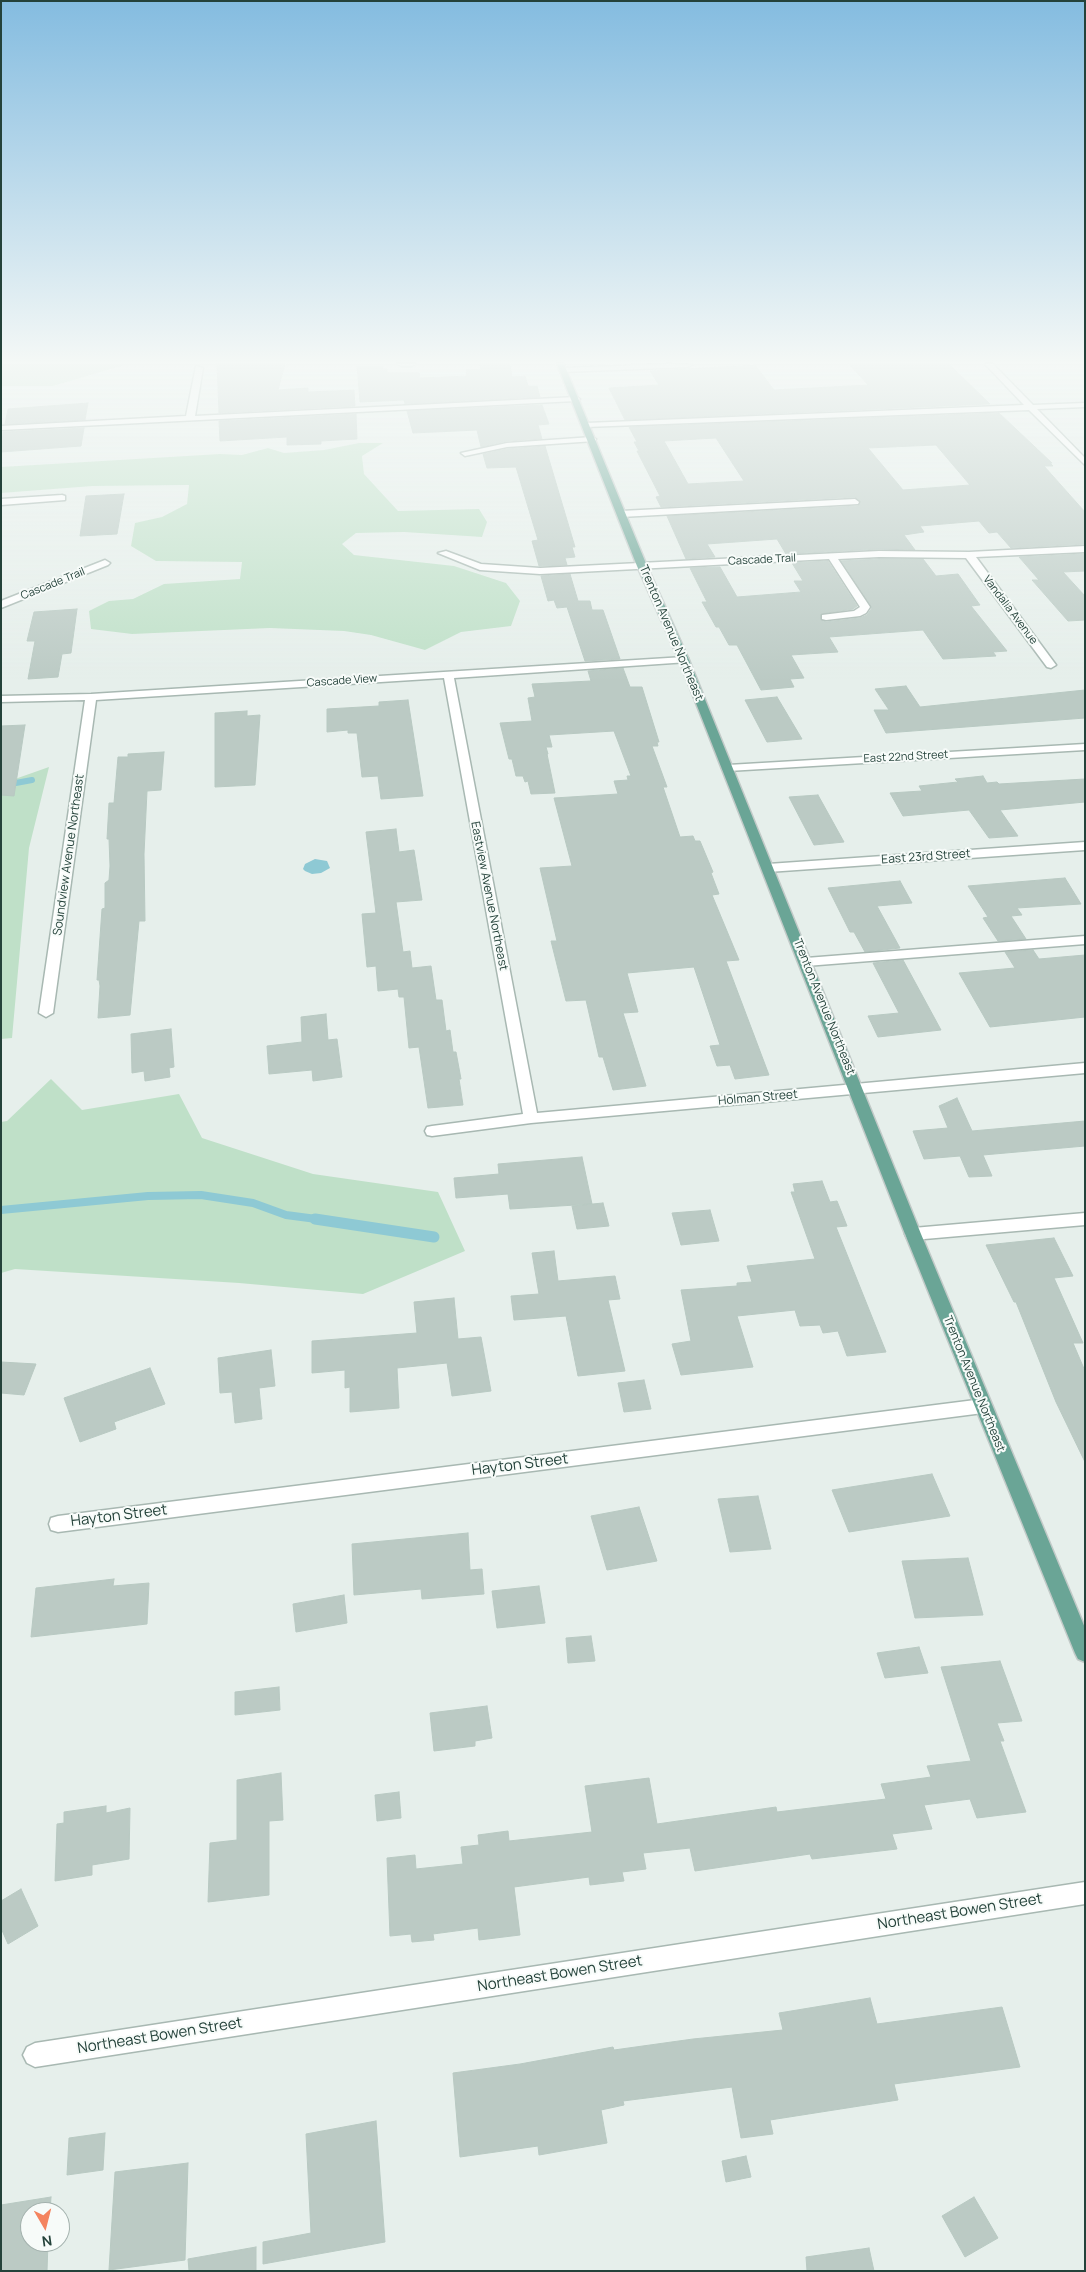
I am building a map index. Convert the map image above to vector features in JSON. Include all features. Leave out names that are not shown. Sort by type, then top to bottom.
[{"type":"main road","name":"Trenton Avenue Northeast","points":[[604,470],[642,566],[684,660],[728,768],[913,1234],[1085,1653]]},
{"type":"street","points":[[1,502],[62,498]]},
{"type":"street","points":[[621,514],[855,502]]},
{"type":"street","name":"Cascade Trail","points":[[443,553],[480,567],[511,570],[576,570],[879,554],[968,555],[1085,549]]},
{"type":"street","name":"Vandalia Avenue","points":[[968,555],[1051,665]]},
{"type":"street","points":[[826,617],[856,614],[863,612],[864,607],[832,557]]},
{"type":"street","name":"Cascade Trail","points":[[1,605],[105,563]]},
{"type":"street","name":"Cascade View","points":[[1,699],[91,697],[684,660]]},
{"type":"street","name":"Eastview Avenue Northeast","points":[[448,674],[530,1118]]},
{"type":"street","name":"Soundview Avenue Northeast","points":[[46,1013],[91,697]]},
{"type":"street","name":"East 22nd Street","points":[[728,768],[1085,747]]},
{"type":"street","name":"East 23rd Street","points":[[768,868],[1085,846]]},
{"type":"street","points":[[806,962],[1085,940]]},
{"type":"street","name":"Holman Street","points":[[432,1131],[530,1118],[1085,1068]]},
{"type":"street","points":[[913,1234],[1085,1220]]},
{"type":"street","name":"Hayton Street","points":[[58,1524],[983,1406]]},
{"type":"street","name":"Northeast Bowen Street","points":[[35,2055],[1085,1893]]},
{"type":"green space","points":[[1,470],[364,470],[364,474],[398,511],[479,509],[487,522],[482,537],[404,532],[356,533],[342,544],[354,555],[454,566],[506,583],[520,601],[511,626],[461,632],[425,650],[371,635],[344,631],[270,628],[132,634],[91,629],[89,611],[109,601],[133,599],[164,584],[240,579],[242,562],[156,561],[131,546],[135,523],[162,517],[187,504],[189,485],[93,486],[1,493]]},
{"type":"green space","points":[[49,767],[29,848],[12,1038],[1,1039],[1,779],[15,779]]},
{"type":"green space","points":[[51,1079],[82,1110],[179,1094],[202,1138],[313,1174],[438,1192],[465,1251],[363,1294],[239,1283],[15,1269],[1,1273],[1,1122],[7,1121]]},
{"type":"water","points":[[315,859],[327,861],[330,868],[321,873],[312,874],[303,869],[305,864]]},
{"type":"building","points":[[517,470],[552,470],[575,547],[572,547],[575,557],[565,558],[567,565],[539,566],[532,541],[538,540]]},
{"type":"building","points":[[647,470],[680,470],[688,484],[744,481],[737,470],[886,470],[903,490],[970,485],[957,470],[1048,470],[1085,512],[1085,544],[1011,548],[997,532],[989,533],[979,521],[920,526],[924,532],[904,535],[915,550],[879,549],[786,554],[777,539],[707,544],[715,557],[686,559],[667,516],[858,506],[861,502],[855,497],[661,507],[656,497],[660,496]]},
{"type":"building","points":[[124,494],[117,534],[80,536],[86,496]]},
{"type":"building","points":[[1085,554],[1085,571],[1063,572],[1085,596],[1085,620],[1068,621],[1032,580],[1039,580],[1019,557]]},
{"type":"building","points":[[923,559],[936,576],[958,574],[980,605],[971,606],[1007,651],[993,652],[996,656],[943,659],[923,630],[829,637],[838,652],[791,655],[804,678],[790,679],[794,687],[761,690],[737,645],[729,645],[719,627],[716,627],[702,602],[707,602],[690,568],[720,567],[737,597],[801,592],[794,581],[803,581],[792,563],[828,561],[857,606],[853,609],[821,614],[821,620],[826,622],[860,618],[867,615],[872,608],[841,561]]},
{"type":"building","points":[[570,574],[578,601],[590,601],[592,610],[603,610],[620,659],[585,661],[567,607],[557,608],[554,600],[548,601],[541,576]]},
{"type":"building","points":[[77,609],[71,653],[62,654],[58,677],[28,679],[35,641],[27,641],[34,612]]},
{"type":"building","points":[[623,668],[630,687],[642,687],[659,742],[657,742],[658,746],[652,746],[667,787],[663,787],[680,837],[693,836],[695,841],[700,841],[713,872],[711,873],[719,894],[712,895],[739,960],[726,961],[769,1075],[735,1079],[730,1065],[717,1066],[710,1046],[720,1045],[694,967],[627,973],[638,1012],[623,1013],[646,1086],[613,1090],[603,1057],[599,1057],[586,1000],[566,1001],[551,941],[557,941],[540,868],[572,866],[554,798],[618,794],[614,781],[628,780],[627,776],[631,776],[614,731],[549,735],[552,747],[546,747],[555,793],[531,794],[528,781],[525,782],[523,776],[516,776],[512,759],[509,759],[500,723],[532,721],[528,698],[535,697],[532,684],[591,681],[588,671]]},
{"type":"building","points":[[906,686],[920,707],[1085,690],[1085,718],[886,733],[874,710],[889,710],[875,689]]},
{"type":"building","points":[[777,697],[802,739],[767,742],[745,700]]},
{"type":"building","points":[[408,700],[423,796],[381,799],[378,776],[362,777],[357,733],[348,733],[348,730],[327,732],[327,709],[379,706],[379,702]]},
{"type":"building","points":[[247,711],[247,716],[260,715],[255,785],[215,787],[215,713]]},
{"type":"building","points":[[25,725],[14,796],[1,795],[1,726]]},
{"type":"building","points":[[164,752],[161,790],[147,791],[144,854],[145,921],[139,921],[130,1015],[98,1018],[100,986],[99,980],[97,980],[102,909],[105,908],[105,883],[109,880],[110,866],[109,839],[107,839],[109,803],[114,803],[118,757],[128,757],[128,754]]},
{"type":"building","points":[[983,776],[987,783],[997,782],[999,784],[1085,779],[1085,802],[1000,810],[1018,836],[989,838],[969,810],[903,816],[890,793],[922,791],[919,786],[958,782],[955,779]]},
{"type":"building","points":[[818,795],[844,842],[814,845],[789,797]]},
{"type":"building","points":[[396,829],[399,852],[414,850],[422,900],[396,902],[403,952],[410,951],[412,968],[431,966],[436,1000],[442,1000],[446,1031],[450,1030],[453,1052],[456,1052],[463,1105],[428,1108],[419,1047],[409,1048],[404,997],[399,997],[398,989],[378,991],[376,966],[367,967],[362,914],[376,913],[366,832]]},
{"type":"building","points":[[1065,878],[1081,904],[1017,908],[1022,915],[1011,916],[1026,939],[998,941],[983,918],[988,917],[968,886]]},
{"type":"building","points":[[900,881],[912,903],[877,906],[900,948],[865,952],[854,932],[850,932],[828,888]]},
{"type":"building","points":[[1033,950],[1039,959],[1085,955],[1085,1017],[990,1027],[959,973],[1015,968],[1005,952]]},
{"type":"building","points":[[903,960],[941,1030],[878,1037],[868,1016],[899,1013],[873,963]]},
{"type":"building","points":[[326,1014],[328,1040],[337,1039],[342,1077],[313,1081],[312,1070],[269,1074],[267,1046],[302,1042],[301,1017]]},
{"type":"building","points":[[171,1029],[174,1067],[169,1068],[170,1077],[145,1081],[144,1071],[132,1073],[131,1034]]},
{"type":"building","points":[[957,1098],[972,1131],[1085,1121],[1085,1146],[983,1155],[992,1176],[969,1177],[960,1156],[924,1159],[913,1131],[948,1128],[939,1106]]},
{"type":"building","points":[[582,1157],[592,1204],[510,1209],[508,1194],[456,1198],[454,1178],[499,1174],[498,1164]]},
{"type":"building","points":[[822,1181],[830,1202],[837,1201],[847,1226],[836,1227],[886,1352],[847,1356],[838,1331],[823,1333],[820,1325],[800,1326],[795,1310],[737,1316],[753,1367],[681,1375],[672,1344],[691,1341],[681,1290],[737,1286],[737,1283],[752,1282],[747,1266],[815,1259],[791,1192],[795,1192],[793,1184]]},
{"type":"building","points":[[603,1203],[609,1226],[577,1229],[572,1206]]},
{"type":"building","points":[[710,1210],[719,1241],[681,1245],[672,1213]]},
{"type":"building","points":[[1054,1238],[1073,1276],[1054,1278],[1083,1343],[1073,1343],[1085,1371],[1085,1462],[1056,1402],[1016,1302],[1014,1302],[986,1245]]},
{"type":"building","points":[[554,1251],[558,1281],[615,1276],[620,1299],[608,1300],[625,1371],[578,1376],[566,1316],[514,1320],[511,1296],[539,1294],[532,1253]]},
{"type":"building","points":[[454,1298],[458,1339],[481,1337],[491,1391],[452,1396],[447,1363],[397,1368],[399,1408],[350,1412],[350,1387],[345,1388],[345,1370],[312,1373],[312,1341],[417,1333],[414,1302]]},
{"type":"building","points":[[271,1350],[275,1386],[259,1388],[262,1419],[235,1423],[232,1392],[220,1393],[218,1358]]},
{"type":"building","points":[[1,1362],[36,1364],[24,1395],[1,1393]]},
{"type":"building","points":[[150,1368],[165,1404],[114,1422],[116,1429],[80,1442],[64,1398]]},
{"type":"building","points":[[644,1380],[651,1409],[624,1412],[618,1383]]},
{"type":"building","points":[[932,1474],[950,1516],[849,1532],[832,1490]]},
{"type":"building","points":[[758,1496],[771,1549],[730,1552],[718,1499]]},
{"type":"building","points":[[639,1507],[657,1561],[607,1570],[591,1516]]},
{"type":"building","points":[[468,1533],[470,1570],[482,1569],[484,1594],[422,1599],[421,1589],[354,1595],[352,1544]]},
{"type":"building","points":[[968,1558],[983,1615],[915,1618],[902,1561]]},
{"type":"building","points":[[114,1579],[113,1586],[149,1583],[147,1624],[31,1637],[36,1588]]},
{"type":"building","points":[[539,1586],[545,1623],[497,1628],[492,1591]]},
{"type":"building","points":[[344,1595],[347,1623],[296,1632],[293,1604]]},
{"type":"building","points":[[591,1636],[595,1661],[568,1663],[566,1638]]},
{"type":"building","points":[[919,1647],[928,1673],[885,1678],[877,1653]]},
{"type":"building","points":[[1000,1661],[1022,1721],[997,1723],[1004,1741],[1000,1741],[1026,1812],[977,1818],[970,1799],[924,1805],[932,1829],[892,1834],[897,1849],[812,1859],[810,1854],[695,1871],[690,1848],[643,1853],[646,1869],[622,1872],[624,1881],[590,1885],[589,1877],[514,1887],[520,1935],[479,1940],[478,1928],[433,1934],[434,1940],[412,1942],[411,1934],[390,1936],[387,1858],[415,1855],[416,1869],[463,1864],[461,1847],[479,1845],[478,1835],[508,1831],[509,1841],[592,1832],[585,1786],[649,1778],[657,1824],[776,1807],[777,1812],[886,1799],[881,1784],[931,1777],[927,1766],[971,1761],[941,1667]]},
{"type":"building","points":[[279,1687],[280,1710],[235,1715],[235,1692]]},
{"type":"building","points":[[487,1706],[492,1738],[475,1741],[475,1746],[434,1751],[430,1713]]},
{"type":"building","points":[[281,1773],[283,1820],[269,1821],[269,1895],[208,1902],[210,1843],[237,1840],[237,1780]]},
{"type":"building","points":[[399,1792],[401,1818],[377,1821],[375,1795]]},
{"type":"building","points":[[106,1806],[106,1813],[130,1808],[129,1859],[92,1865],[92,1875],[55,1881],[57,1824],[64,1823],[64,1812]]},
{"type":"building","points":[[21,1889],[38,1926],[8,1944],[1,1928],[1,1901]]},
{"type":"building","points":[[870,1998],[877,2024],[1002,2007],[1020,2067],[894,2084],[898,2100],[770,2120],[773,2134],[741,2138],[732,2087],[623,2101],[624,2105],[601,2110],[607,2143],[539,2155],[538,2146],[460,2157],[453,2073],[520,2064],[613,2047],[614,2050],[693,2039],[783,2030],[779,2013]]},
{"type":"building","points":[[376,2121],[385,2242],[263,2264],[263,2242],[311,2233],[306,2134]]},
{"type":"building","points":[[105,2133],[103,2170],[67,2175],[69,2138]]},
{"type":"building","points":[[746,2156],[751,2177],[726,2182],[722,2161]]},
{"type":"building","points":[[188,2163],[185,2260],[109,2270],[115,2172]]},
{"type":"building","points":[[51,2197],[51,2202],[20,2202],[20,2252],[48,2252],[47,2271],[1,2271],[1,2205]]},
{"type":"building","points":[[974,2197],[998,2238],[965,2257],[942,2216]]},
{"type":"building","points":[[256,2247],[256,2271],[189,2271],[188,2259]]},
{"type":"building","points":[[869,2248],[874,2271],[807,2271],[806,2257]]},
{"type":"waterway","points":[[5,785],[32,780]]},
{"type":"waterway","points":[[1,1210],[148,1196],[201,1195],[253,1203],[286,1215],[324,1220]]},
{"type":"waterway","points":[[315,1219],[434,1237]]}]
